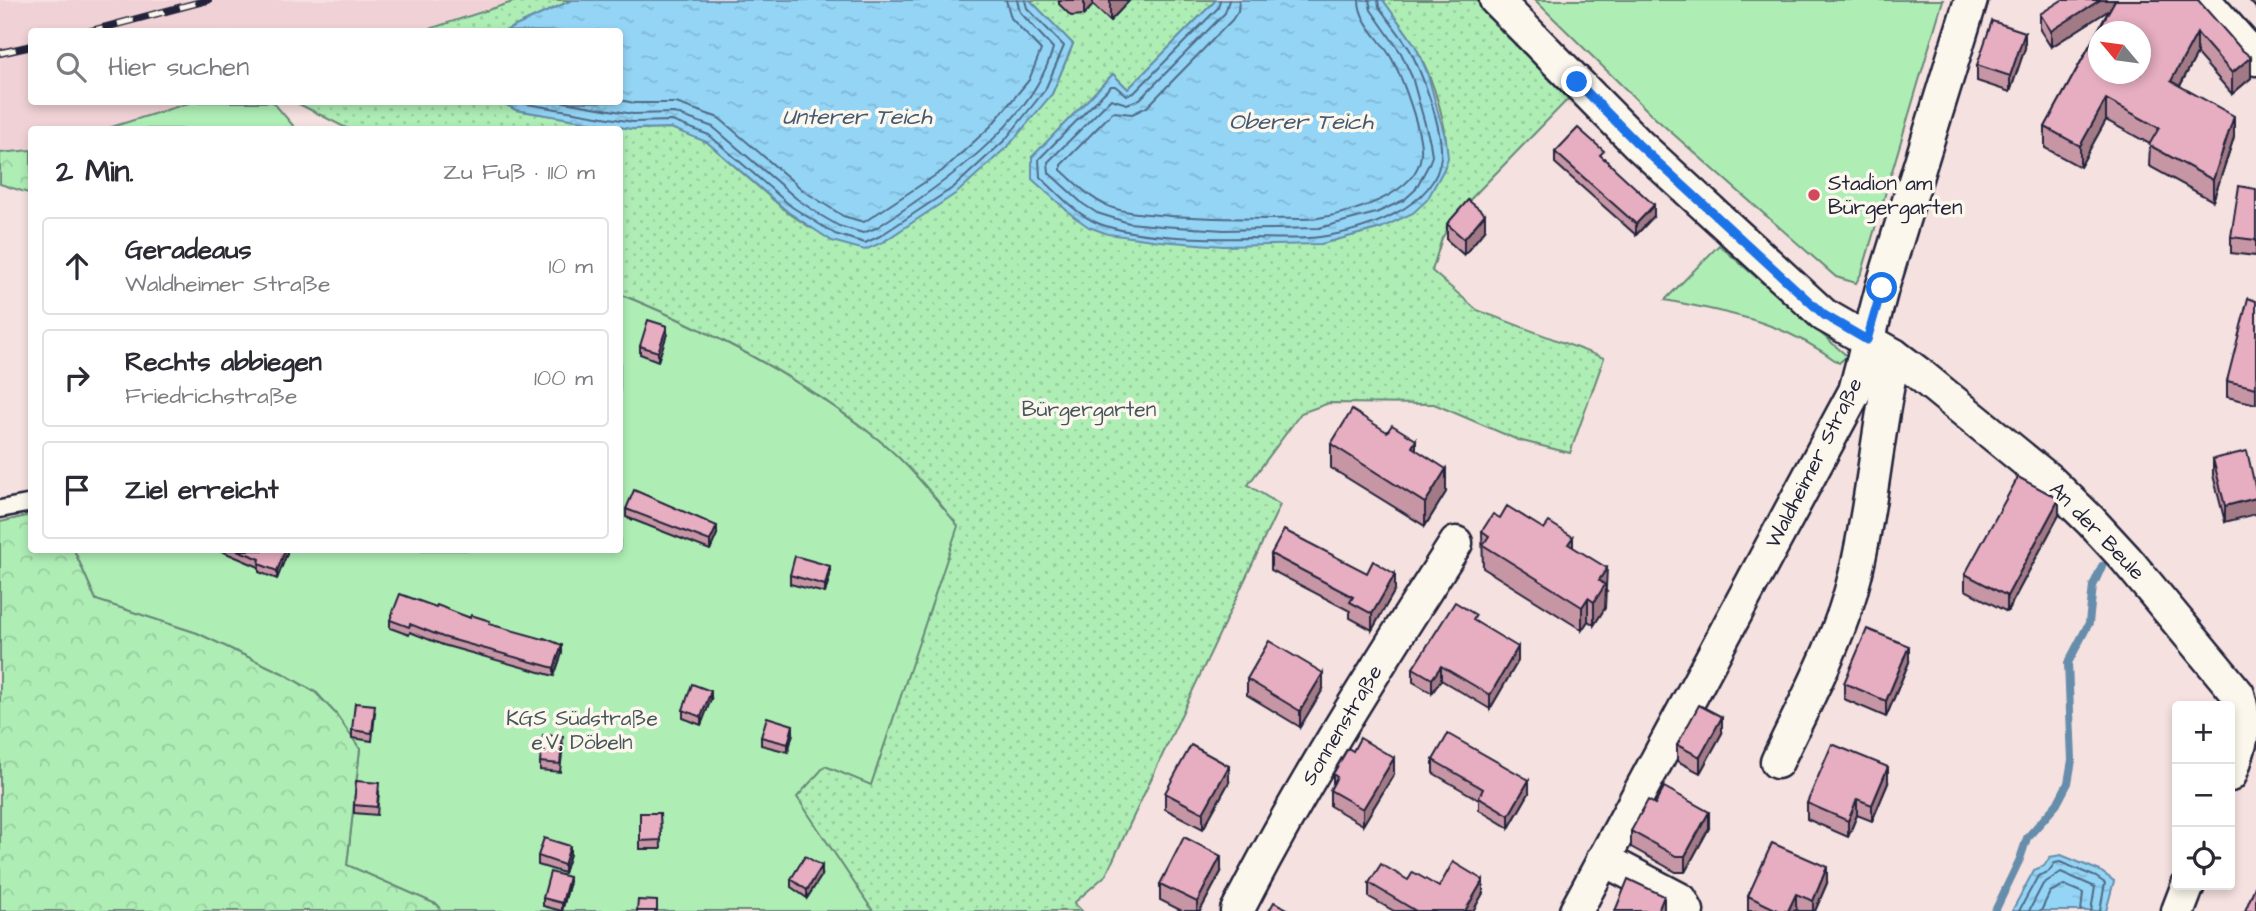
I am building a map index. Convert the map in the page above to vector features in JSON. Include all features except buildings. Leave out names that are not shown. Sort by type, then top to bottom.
[{"type":"street","name":"An der Beule","points":[[1496,0],[1638,144],[1824,315],[1881,347],[2049,480],[2091,521],[2238,694],[2244,720],[2242,740],[2234,764]]},
{"type":"street","name":"Waldheimer Straße","points":[[1576,911],[1881,347],[1971,0]]},
{"type":"street","points":[[2204,0],[2256,59]]},
{"type":"street","name":"Waldheimer Straße","points":[[1777,762],[1838,632],[1855,576],[1872,493],[1886,390],[1881,347]]},
{"type":"street","name":"Sonnenstraße","points":[[1237,911],[1265,856],[1328,748],[1456,544]]},
{"type":"street","points":[[1603,859],[1681,900],[1687,911]]},
{"type":"street","points":[[2178,911],[2186,890]]},
{"type":"lane","points":[[0,509],[28,504]]},
{"type":"shaded area","points":[[0,0],[519,0],[430,28],[28,28],[28,105],[180,105],[111,126],[28,126],[28,150],[0,153]]},
{"type":"green space","points":[[519,0],[572,0],[511,28],[432,28]]},
{"type":"green space","name":"Bürgergarten","points":[[1030,0],[1216,0],[1128,89],[1113,74],[1032,157],[1321,244],[1381,228],[1444,169],[1446,140],[1434,88],[1414,44],[1383,0],[1479,0],[1572,95],[1460,210],[1442,238],[1432,271],[1477,310],[1604,358],[1570,453],[1518,440],[1434,404],[1329,403],[1301,413],[1248,485],[1280,505],[1106,875],[1074,903],[1082,911],[873,911],[797,797],[825,766],[871,785],[958,526],[901,459],[819,396],[722,340],[623,295],[623,128],[671,128],[707,142],[787,212],[811,228],[883,242],[931,209],[1052,94],[1073,44]]},
{"type":"green space","name":"Stadion am Bürgergarten","points":[[1535,0],[1943,0],[1862,272],[1856,283],[1836,277],[1655,118]]},
{"type":"green space","points":[[182,105],[276,105],[293,126],[115,126]]},
{"type":"green space","name":"Bürgergarten","points":[[301,105],[507,105],[516,110],[614,126],[342,126]]},
{"type":"green space","points":[[28,150],[28,193],[0,184],[0,153]]},
{"type":"green space","points":[[1719,245],[1847,356],[1839,363],[1797,337],[1776,328],[1734,315],[1665,300]]},
{"type":"green space","name":"KGS Südstraße e.V. Döbeln","points":[[623,295],[721,340],[787,376],[849,417],[901,459],[959,526],[871,786],[798,797],[873,911],[440,911],[438,905],[347,865],[360,749],[336,714],[317,693],[282,673],[197,633],[96,600],[75,553],[623,553]]},
{"type":"green space","points":[[28,516],[28,553],[75,553],[96,600],[197,633],[282,673],[316,693],[336,714],[360,749],[347,865],[438,905],[440,911],[0,911],[0,522]]},
{"type":"water","name":"Unterer Teich","points":[[572,0],[1030,0],[1073,44],[1052,94],[1010,144],[958,192],[883,242],[865,250],[832,241],[788,212],[707,142],[671,128],[632,129],[516,110],[507,105],[623,105],[623,28],[511,28]]},
{"type":"water","name":"Oberer Teich","points":[[1216,0],[1383,0],[1415,45],[1427,72],[1446,140],[1448,158],[1427,200],[1413,213],[1381,228],[1321,244],[1223,246],[1108,234],[1089,227],[1073,216],[1032,179],[1032,157],[1113,74],[1128,89]]},
{"type":"water","points":[[2061,855],[2100,871],[2114,881],[2106,911],[2012,911],[2034,870],[2044,866],[2050,857]]},
{"type":"waterway","points":[[1995,911],[2027,838],[2057,804],[2068,783],[2072,760],[2068,663],[2089,623],[2093,586],[2102,566]]},
{"type":"railway","points":[[102,28],[208,0]]},
{"type":"railway","points":[[0,53],[28,47]]},
{"type":"place","name":"Stadion am Bürgergarten","points":[[1814,195]]},
{"type":"route","points":[[1577,82],[1638,144],[1824,315],[1867,340],[1882,288]]}]
